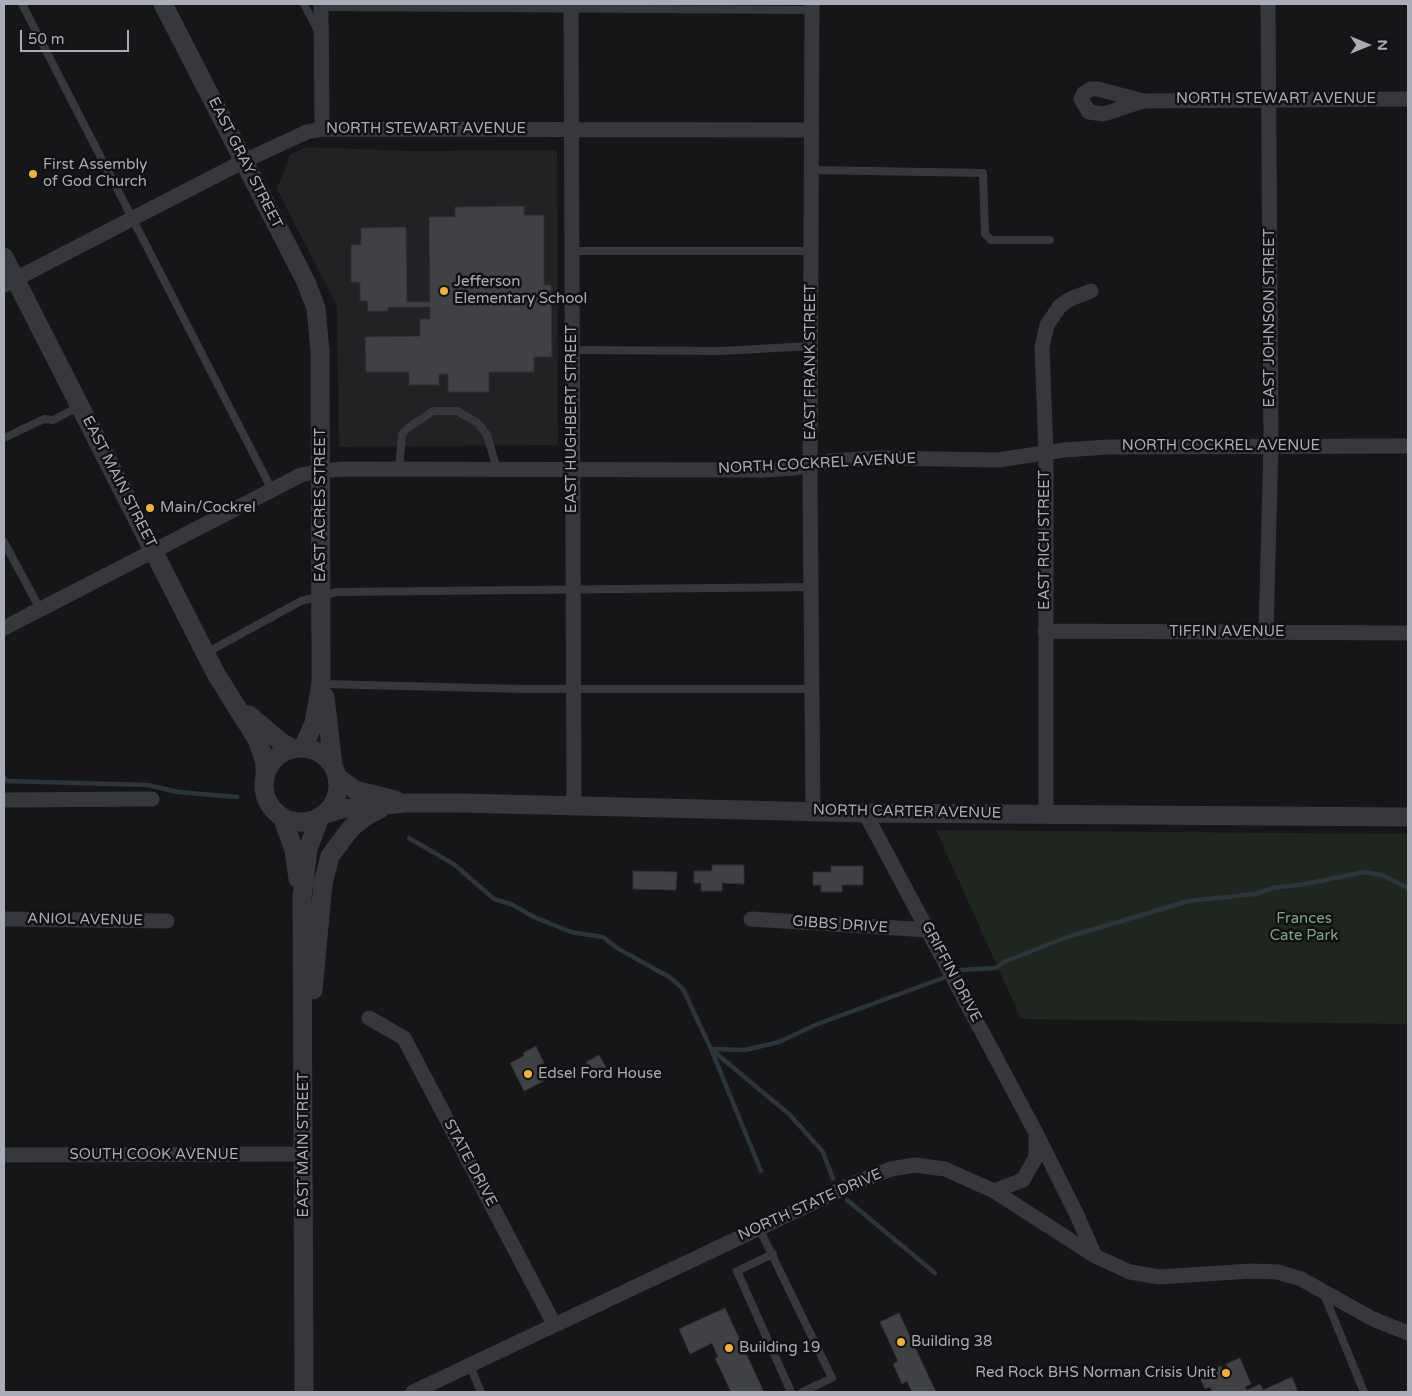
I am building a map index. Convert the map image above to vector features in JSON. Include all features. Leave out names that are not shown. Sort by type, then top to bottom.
[{"type":"street","name":"EAST GRAY STREET","points":[[163,4],[306,282],[316,308],[319,326]]},
{"type":"street","name":"EAST JOHNSON STREET","points":[[1266,632],[1271,445],[1268,4]]},
{"type":"street","points":[[320,5],[322,129]]},
{"type":"street","name":"EAST HUGHBERT STREET","points":[[571,6],[574,805]]},
{"type":"street","name":"EAST FRANK STREET","points":[[812,7],[810,465],[813,811]]},
{"type":"street","name":"NORTH STEWART AVENUE","points":[[1143,101],[1268,98],[1408,99]]},
{"type":"street","name":"NORTH STEWART AVENUE","points":[[9,282],[244,161],[307,132],[322,129],[812,130]]},
{"type":"street","name":"EAST MAIN STREET","points":[[4,257],[9,282],[80,406],[206,653],[258,741],[265,763],[265,780]]},
{"type":"street","name":"EAST RICH STREET","points":[[1046,814],[1046,452],[1043,337],[1047,325],[1060,306],[1070,299],[1091,291]]},
{"type":"street","name":"EAST ACRES STREET","points":[[298,748],[314,723],[321,684],[319,326]]},
{"type":"street","name":"NORTH COCKREL AVENUE","points":[[4,628],[300,475],[321,471],[399,469],[762,470],[880,458],[998,460],[1046,452],[1108,447],[1408,446]]},
{"type":"street","name":"TIFFIN AVENUE","points":[[1045,631],[1408,633]]},
{"type":"street","name":"EAST ACRES STREET","points":[[321,684],[327,707],[335,771]]},
{"type":"street","name":"EAST MAIN STREET","points":[[237,706],[281,742],[298,748]]},
{"type":"street","points":[[298,748],[323,755],[335,771],[338,790],[334,803],[322,816],[307,822],[294,822],[282,817],[268,802],[265,780],[270,765],[280,755],[298,748]]},
{"type":"street","name":"NORTH CARTER AVENUE","points":[[335,771],[355,790],[406,803]]},
{"type":"street","points":[[4,800],[152,799]]},
{"type":"street","name":"NORTH CARTER AVENUE","points":[[322,816],[342,809],[385,807],[406,803],[865,812],[1408,817]]},
{"type":"street","points":[[304,1081],[326,870],[330,856],[351,828],[368,814],[385,807]]},
{"type":"street","name":"GRIFFIN DRIVE","points":[[865,812],[1035,1131],[1077,1215],[1095,1256]]},
{"type":"street","name":"EAST MAIN STREET","points":[[304,1392],[302,897],[308,849],[322,816]]},
{"type":"street","name":"EAST MAIN STREET","points":[[282,817],[294,850],[302,897]]},
{"type":"street","name":"ANIOL AVENUE","points":[[4,919],[166,920]]},
{"type":"street","name":"GIBBS DRIVE","points":[[751,919],[929,930]]},
{"type":"street","name":"STATE DRIVE","points":[[369,1018],[404,1038],[554,1324]]},
{"type":"street","name":"GRIFFIN DRIVE","points":[[994,1191],[1022,1180],[1036,1157],[1035,1131]]},
{"type":"street","name":"SOUTH COOK AVENUE","points":[[4,1156],[304,1154]]},
{"type":"street","name":"NORTH STATE DRIVE","points":[[414,1392],[469,1364],[857,1182],[891,1169],[927,1165],[969,1178],[994,1191],[1095,1256],[1116,1267],[1159,1277],[1251,1271],[1278,1272],[1301,1279],[1373,1319],[1408,1333]]},
{"type":"lane","points":[[22,4],[272,490]]},
{"type":"lane","points":[[304,4],[321,37]]},
{"type":"lane","points":[[320,5],[812,7]]},
{"type":"lane","points":[[811,170],[983,173],[985,234],[991,240],[1050,240]]},
{"type":"lane","points":[[572,251],[811,251]]},
{"type":"lane","points":[[572,350],[721,352],[811,346]]},
{"type":"lane","points":[[4,438],[44,419],[54,420],[80,406]]},
{"type":"lane","points":[[399,469],[402,434],[433,411],[457,411],[478,423],[487,435],[497,469]]},
{"type":"lane","points":[[4,542],[40,609]]},
{"type":"lane","points":[[206,653],[301,601],[337,592],[811,587]]},
{"type":"lane","points":[[321,684],[812,689]]},
{"type":"lane","points":[[759,1228],[832,1378],[802,1392]]},
{"type":"lane","points":[[773,1254],[737,1271],[791,1392]]},
{"type":"lane","points":[[1322,1291],[1364,1392]]},
{"type":"lane","points":[[469,1364],[481,1392]]},
{"type":"shaded area","name":"Jefferson Elementary School","points":[[306,147],[411,151],[557,150],[558,445],[339,447],[337,306],[277,189],[290,155]]},
{"type":"green space","name":"Frances Cate Park","points":[[936,830],[1408,834],[1408,1024],[1021,1019]]},
{"type":"building","points":[[524,206],[524,215],[544,215],[544,285],[551,285],[552,357],[534,357],[534,372],[489,372],[489,392],[448,392],[448,374],[439,374],[439,385],[409,385],[409,372],[366,372],[365,337],[420,336],[420,319],[430,319],[430,307],[389,307],[387,311],[368,311],[367,301],[360,301],[360,282],[351,282],[351,245],[361,245],[361,228],[406,227],[407,302],[430,302],[429,217],[455,217],[455,207]]},
{"type":"building","points":[[712,865],[744,865],[744,884],[722,883],[722,891],[701,891],[701,883],[694,883],[694,871],[712,871]]},
{"type":"building","points":[[831,866],[863,866],[863,885],[842,885],[842,892],[821,892],[821,885],[813,885],[813,872],[831,872]]},
{"type":"building","points":[[633,871],[677,872],[676,890],[633,889]]},
{"type":"building","name":"Edsel Ford House","points":[[536,1046],[544,1063],[537,1066],[544,1081],[524,1091],[510,1063],[524,1056],[523,1053]]},
{"type":"building","points":[[599,1055],[607,1069],[594,1076],[586,1062]]},
{"type":"building","name":"Building 19","points":[[725,1308],[764,1392],[731,1392],[715,1358],[718,1357],[712,1343],[690,1354],[679,1329]]},
{"type":"building","name":"Building 38","points":[[899,1313],[936,1392],[912,1392],[907,1381],[902,1384],[893,1364],[898,1361],[880,1322]]},
{"type":"building","name":"Red Rock BHS Norman Crisis Unit","points":[[1240,1358],[1251,1384],[1245,1387],[1247,1390],[1260,1384],[1263,1390],[1292,1377],[1298,1392],[1212,1392],[1210,1387],[1205,1389],[1199,1376],[1221,1366],[1223,1371],[1228,1368],[1226,1364]]},
{"type":"waterway","points":[[4,777],[7,781],[148,785],[178,792],[237,797]]},
{"type":"waterway","points":[[409,838],[455,865],[494,899],[511,904],[534,917],[571,932],[603,937],[617,948],[671,978],[683,989],[711,1049],[789,1114],[823,1152],[833,1179]]},
{"type":"waterway","points":[[961,970],[996,968],[1004,962],[1067,937],[1189,901],[1255,894],[1273,888],[1305,884],[1365,872],[1382,875],[1408,888]]},
{"type":"waterway","points":[[761,1171],[711,1049],[745,1050],[779,1042],[815,1025],[943,978]]},
{"type":"waterway","points":[[847,1200],[935,1273]]},
{"type":"place","name":"First Assembly of God Church","points":[[33,174]]},
{"type":"place","name":"Jefferson Elementary School","points":[[444,291]]},
{"type":"place","name":"Main/Cockrel","points":[[150,508]]},
{"type":"place","name":"Edsel Ford House","points":[[528,1074]]},
{"type":"place","name":"Building 38","points":[[901,1342]]},
{"type":"place","name":"Building 19","points":[[729,1348]]},
{"type":"place","name":"Red Rock BHS Norman Crisis Unit","points":[[1226,1373]]}]
